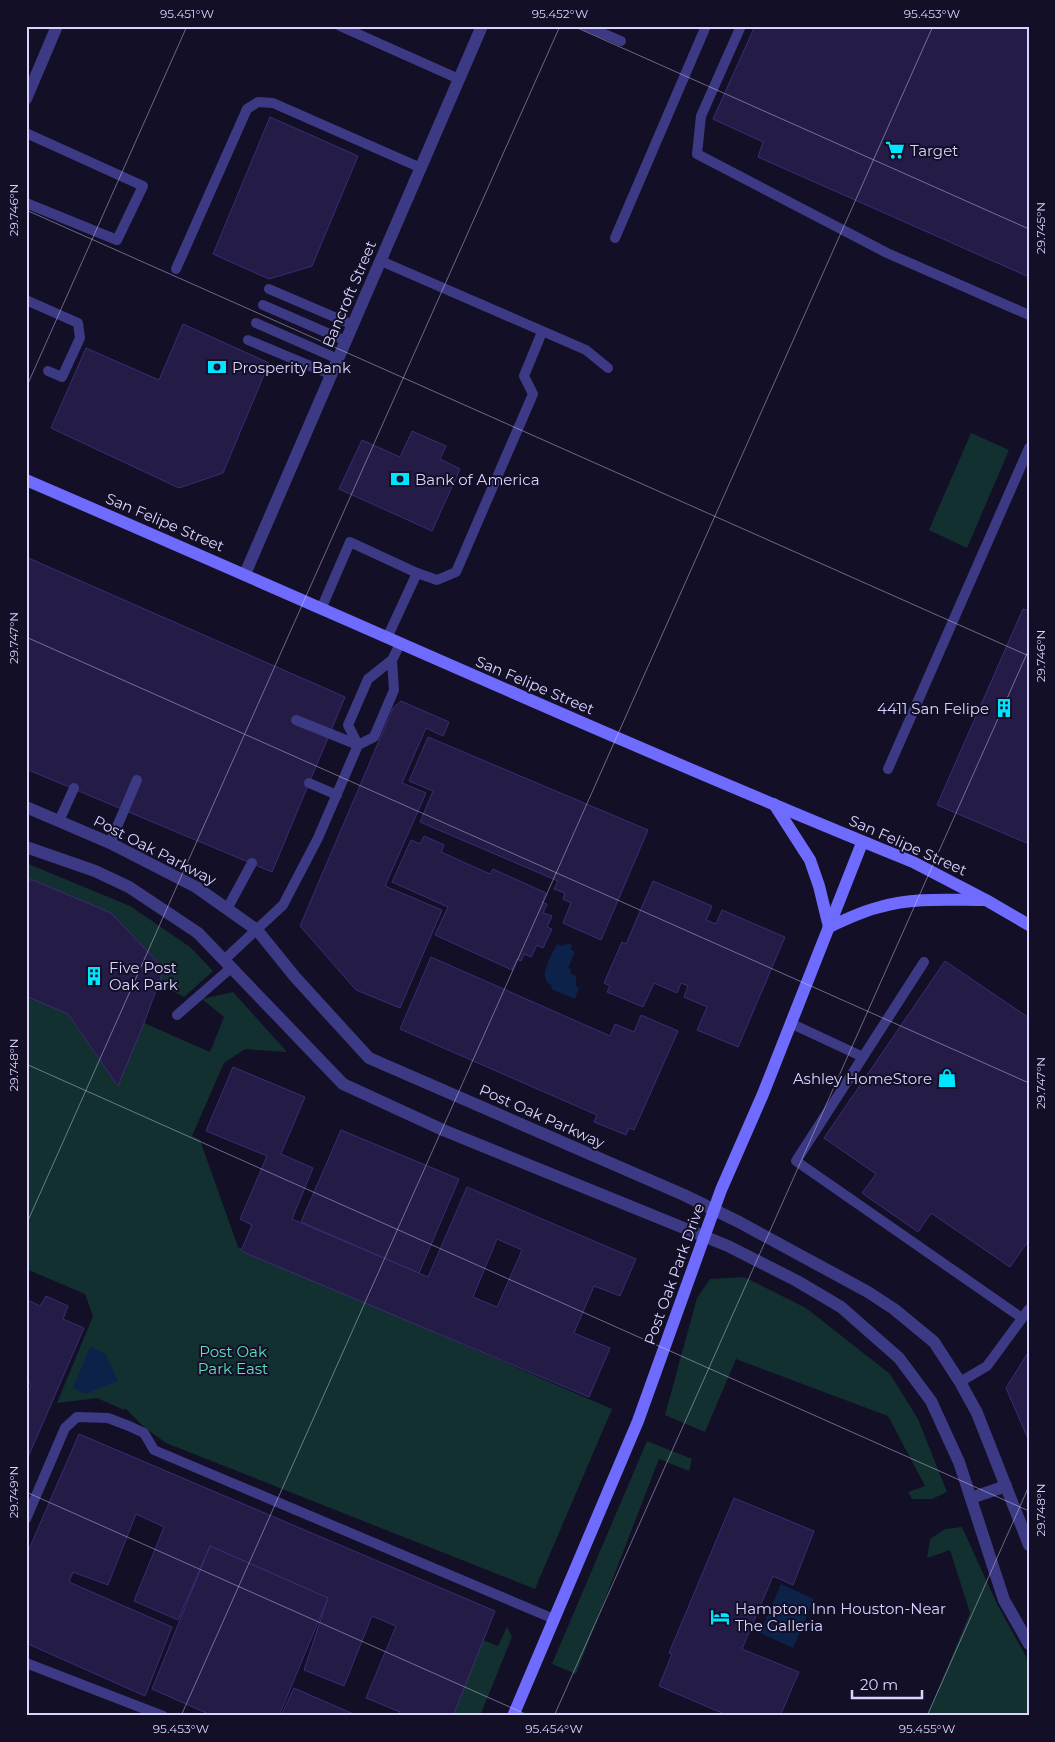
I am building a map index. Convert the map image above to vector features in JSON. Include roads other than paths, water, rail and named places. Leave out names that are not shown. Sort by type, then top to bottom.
[{"type":"main road","name":"San Felipe Street","points":[[26,480],[862,843],[913,862],[986,900],[1029,926]]},
{"type":"main road","points":[[774,804],[810,860],[818,881],[829,927],[879,907],[914,900],[986,900]]},
{"type":"main road","name":"Post Oak Park Drive","points":[[513,1716],[638,1421],[703,1235],[862,843]]},
{"type":"street","points":[[26,99],[58,26]]},
{"type":"street","name":"Bancroft Street","points":[[245,574],[482,26]]},
{"type":"street","name":"Post Oak Parkway","points":[[26,807],[110,843],[196,887],[257,930],[295,977],[369,1058],[714,1210],[868,1292],[894,1308],[934,1342],[960,1382],[977,1413],[1029,1545]]},
{"type":"street","points":[[26,847],[95,872],[129,887],[198,933],[228,963],[248,988],[343,1084],[443,1130],[703,1235],[797,1280],[841,1308],[899,1358],[931,1401],[959,1462],[1004,1600],[1029,1644]]},
{"type":"street","points":[[971,1498],[1006,1486]]},
{"type":"lane","points":[[340,26],[459,79]]},
{"type":"lane","points":[[586,26],[621,41]]},
{"type":"lane","points":[[615,238],[706,26]]},
{"type":"lane","points":[[741,26],[701,116],[697,154],[887,253],[1029,315]]},
{"type":"lane","points":[[176,269],[247,109],[258,102],[273,103],[421,168]]},
{"type":"lane","points":[[26,134],[143,186],[117,240],[26,203]]},
{"type":"lane","points":[[381,261],[586,350],[608,368]]},
{"type":"lane","points":[[269,289],[353,325]]},
{"type":"lane","points":[[26,300],[78,322],[80,338],[62,377],[48,371]]},
{"type":"lane","points":[[263,305],[346,341]]},
{"type":"lane","points":[[256,323],[338,359]]},
{"type":"lane","points":[[321,609],[350,542],[437,580],[456,572],[533,394],[524,376],[542,332]]},
{"type":"lane","points":[[248,340],[332,375]]},
{"type":"lane","points":[[888,770],[1029,448]]},
{"type":"lane","points":[[387,638],[418,573]]},
{"type":"lane","points":[[358,745],[348,725],[368,678],[392,660],[400,644]]},
{"type":"lane","points":[[177,1014],[283,905],[318,838],[358,745],[374,737],[394,690],[392,660]]},
{"type":"lane","points":[[296,720],[358,745]]},
{"type":"lane","points":[[110,843],[137,780]]},
{"type":"lane","points":[[309,783],[337,795]]},
{"type":"lane","points":[[59,821],[74,788]]},
{"type":"lane","points":[[228,909],[252,863]]},
{"type":"lane","points":[[924,962],[796,1161],[1022,1318]]},
{"type":"lane","points":[[790,1024],[863,1057]]},
{"type":"lane","points":[[960,1382],[987,1366],[1029,1309]]},
{"type":"lane","points":[[26,1519],[64,1428],[77,1417],[108,1418],[144,1433],[154,1450],[554,1619]]},
{"type":"lane","points":[[26,1663],[163,1716]]},
{"type":"water","points":[[569,943],[572,945],[571,950],[575,952],[568,968],[571,970],[570,973],[576,976],[576,986],[579,988],[575,999],[551,989],[552,986],[545,978],[546,967],[557,944],[562,946]]},
{"type":"water","points":[[90,1347],[106,1354],[118,1381],[85,1394],[73,1388]]},
{"type":"water","points":[[781,1584],[814,1599],[793,1648],[760,1633]]},
{"type":"place","name":"Target","points":[[895,150]]},
{"type":"place","name":"Prosperity Bank","points":[[217,367]]},
{"type":"place","name":"Bank of America","points":[[400,479]]},
{"type":"place","name":"4411 San Felipe","points":[[1004,708]]},
{"type":"place","name":"Five Post Oak Park","points":[[94,976]]},
{"type":"place","name":"Ashley HomeStore","points":[[947,1078]]},
{"type":"place","name":"Hampton Inn Houston-Near The Galleria","points":[[720,1617]]},
{"type":"park label","name":"Post Oak Park East","points":[[233,1360]]}]
